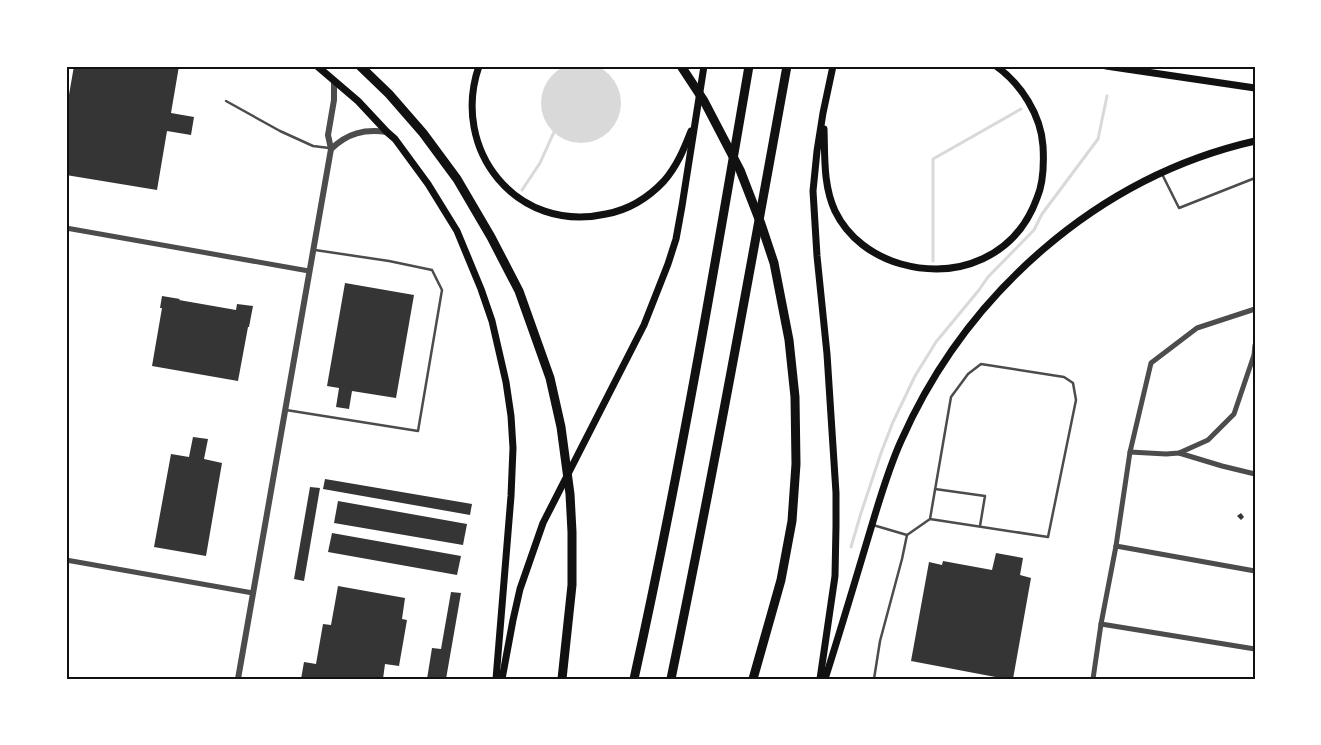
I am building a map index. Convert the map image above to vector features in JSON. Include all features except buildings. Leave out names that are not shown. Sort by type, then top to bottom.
[{"type":"highway","points":[[360,66],[389,94],[417,126],[457,179],[491,237],[519,291],[550,378],[561,427],[570,494],[572,532],[572,585],[562,679]]},
{"type":"highway","points":[[681,66],[704,101],[740,170],[774,263],[790,340],[796,397],[796,464],[792,521],[781,580],[753,679]]},
{"type":"highway","points":[[634,679],[711,291],[749,66]]},
{"type":"highway","points":[[670,679],[720,434],[787,66]]},
{"type":"main road","points":[[317,66],[358,101],[394,139],[428,184],[456,232],[478,282],[492,321],[506,382],[513,448],[511,496],[496,679]]},
{"type":"main road","points":[[479,66],[474,81],[471,101],[472,122],[484,158],[493,173],[520,199],[549,213],[581,218],[595,217],[619,211],[639,202],[652,192],[674,168],[682,155],[696,119]]},
{"type":"main road","points":[[502,679],[520,589],[544,523],[644,325],[668,264],[676,239],[682,206],[704,66]]},
{"type":"main road","points":[[823,113],[829,196],[836,212],[849,232],[875,254],[898,264],[929,270],[955,268],[970,264],[999,250],[1023,226],[1038,197],[1042,179],[1043,155],[1039,124],[1030,103],[1003,71],[996,66]]},
{"type":"main road","points":[[1106,66],[1255,88]]},
{"type":"main road","points":[[820,679],[834,576],[836,493],[813,191],[823,113],[833,68]]},
{"type":"main road","points":[[825,679],[872,525],[900,442],[933,379],[964,332],[1001,288],[1039,252],[1093,211],[1161,173],[1204,155],[1255,142]]},
{"type":"street","points":[[238,679],[331,149],[328,135],[334,100],[334,81]]},
{"type":"street","points":[[331,149],[340,140],[351,135],[368,131],[386,132]]},
{"type":"street","points":[[66,228],[309,271]]},
{"type":"street","points":[[1093,679],[1130,452],[1151,363],[1197,328],[1255,309]]},
{"type":"street","points":[[1130,452],[1179,453],[1208,440],[1234,414],[1254,355],[1255,345]]},
{"type":"street","points":[[1179,453],[1255,474]]},
{"type":"street","points":[[1116,546],[1255,571]]},
{"type":"street","points":[[66,560],[253,593]]},
{"type":"street","points":[[1101,624],[1255,650]]},
{"type":"lane","points":[[226,100],[280,131],[313,146],[331,149]]},
{"type":"lane","points":[[1161,173],[1179,208],[1255,178]]},
{"type":"lane","points":[[285,410],[418,431],[442,290],[432,270],[389,260],[312,250]]},
{"type":"lane","points":[[874,679],[880,641],[907,535],[930,519],[1048,537],[1076,400],[1074,383],[1064,377],[981,364],[968,374],[951,398],[930,519]]},
{"type":"lane","points":[[935,489],[985,496],[980,526]]},
{"type":"lane","points":[[872,525],[907,535]]},
{"type":"shaded area","points":[[581,63],[596,66],[609,75],[618,88],[621,103],[618,118],[609,131],[596,140],[581,143],[566,140],[553,131],[544,118],[541,103],[544,88],[553,75],[566,66]]},
{"type":"waterway","points":[[851,547],[881,453],[893,422],[915,376],[936,342],[988,277],[1034,230],[1042,214],[1098,139],[1107,96]]},
{"type":"waterway","points":[[933,261],[933,159],[1021,109]]},
{"type":"waterway","points":[[522,190],[540,163],[554,132]]}]
